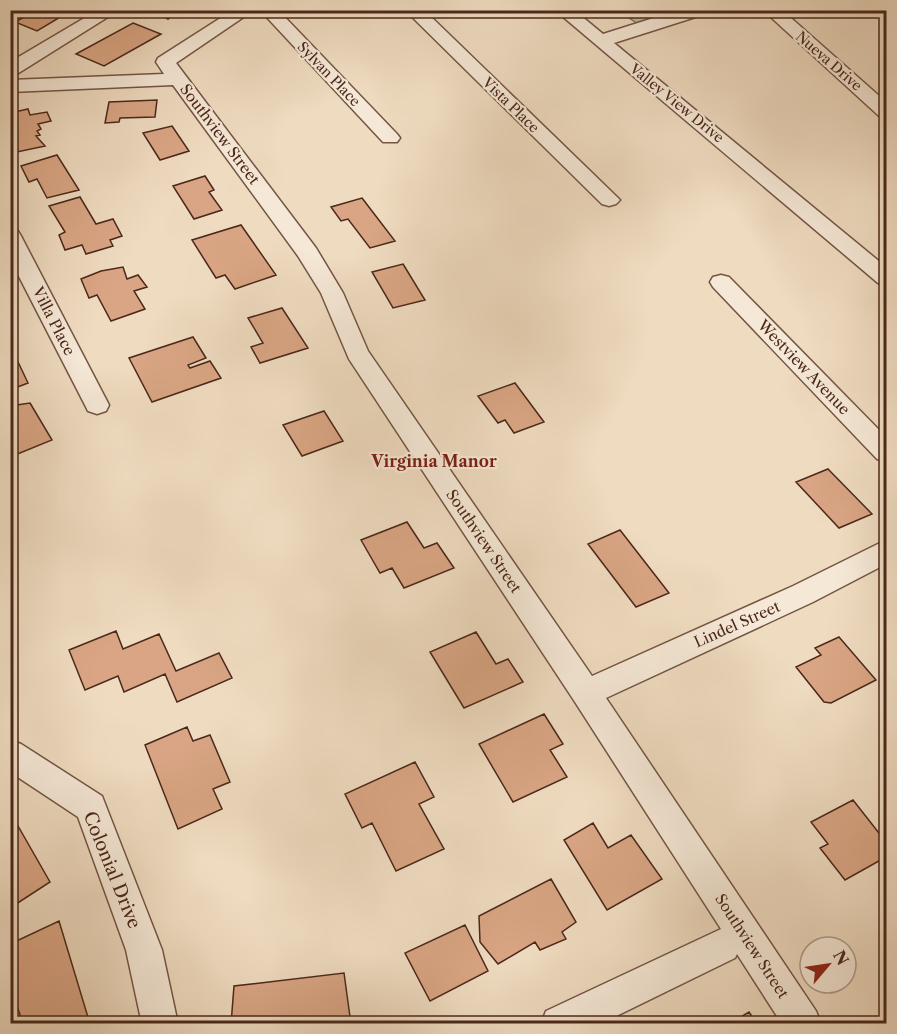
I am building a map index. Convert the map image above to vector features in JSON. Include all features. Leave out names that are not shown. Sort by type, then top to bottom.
[{"type":"street","points":[[10,70],[111,10]]},
{"type":"street","points":[[178,79],[165,62],[246,10]]},
{"type":"street","name":"Sylvan Place","points":[[268,10],[390,138]]},
{"type":"street","name":"Vista Place","points":[[413,10],[609,200]]},
{"type":"street","name":"Valley View Drive","points":[[563,10],[790,196],[886,278]]},
{"type":"street","points":[[601,41],[699,10]]},
{"type":"street","name":"Nueva Drive","points":[[771,10],[886,112]]},
{"type":"street","name":"Southview Street","points":[[10,86],[178,79],[308,253],[332,293],[357,352],[803,1023]]},
{"type":"street","name":"Villa Place","points":[[10,236],[97,405]]},
{"type":"street","name":"Westview Avenue","points":[[721,282],[886,452]]},
{"type":"street","name":"Lindel Street","points":[[585,693],[802,594],[886,551]]},
{"type":"street","name":"Colonial Drive","points":[[10,753],[91,807],[144,950],[160,1023]]},
{"type":"street","points":[[559,1023],[723,946]]},
{"type":"green space","points":[[619,11],[673,11],[638,24]]},
{"type":"building","points":[[37,10],[61,10],[67,13],[37,31],[15,22]]},
{"type":"building","points":[[151,10],[181,10],[168,19]]},
{"type":"building","points":[[133,23],[161,34],[104,66],[76,54]]},
{"type":"building","points":[[157,100],[155,117],[120,118],[119,122],[105,123],[109,102]]},
{"type":"building","points":[[28,109],[30,115],[47,112],[51,121],[38,124],[41,129],[37,131],[40,135],[36,136],[45,146],[17,152],[10,140],[10,113]]},
{"type":"building","points":[[172,126],[189,151],[160,160],[143,133]]},
{"type":"building","points":[[57,155],[79,190],[47,198],[37,179],[29,182],[21,166]]},
{"type":"building","points":[[205,176],[214,190],[209,192],[222,210],[194,219],[173,186]]},
{"type":"building","points":[[80,197],[96,224],[113,219],[122,236],[110,240],[113,246],[86,254],[82,245],[65,250],[59,235],[65,232],[49,206]]},
{"type":"building","points":[[362,198],[395,241],[370,248],[348,219],[341,221],[331,207]]},
{"type":"building","points":[[241,225],[276,275],[235,289],[225,275],[216,278],[192,240]]},
{"type":"building","points":[[403,264],[425,300],[393,308],[372,272]]},
{"type":"building","points":[[123,267],[127,279],[138,275],[147,287],[134,291],[145,309],[111,321],[97,295],[89,298],[81,279],[101,271]]},
{"type":"building","points":[[282,308],[308,348],[260,363],[251,347],[263,343],[248,318]]},
{"type":"building","points":[[193,337],[206,358],[188,365],[190,368],[210,361],[221,378],[152,402],[129,358]]},
{"type":"building","points":[[10,345],[28,383],[10,390]]},
{"type":"building","points":[[515,383],[544,422],[514,433],[505,420],[498,423],[478,396]]},
{"type":"building","points":[[30,403],[52,440],[15,455],[10,445],[10,406]]},
{"type":"building","points":[[324,411],[343,441],[302,456],[283,425]]},
{"type":"building","points":[[828,469],[872,514],[839,528],[796,482]]},
{"type":"building","points":[[407,522],[424,548],[437,543],[454,568],[404,588],[392,568],[380,573],[361,540]]},
{"type":"building","points":[[620,530],[669,593],[636,607],[588,544]]},
{"type":"building","points":[[116,631],[123,649],[159,634],[176,671],[219,653],[232,678],[177,702],[165,674],[124,692],[118,676],[85,690],[69,650]]},
{"type":"building","points":[[476,632],[496,664],[508,659],[523,682],[464,708],[430,652]]},
{"type":"building","points":[[839,637],[876,680],[831,703],[824,702],[796,667],[821,655],[815,648]]},
{"type":"building","points":[[544,714],[563,744],[550,750],[567,777],[513,802],[479,744]]},
{"type":"building","points":[[187,727],[193,741],[210,735],[230,782],[213,789],[222,809],[178,829],[145,745]]},
{"type":"building","points":[[415,762],[434,797],[419,804],[444,849],[396,871],[372,823],[362,828],[345,794]]},
{"type":"building","points":[[853,800],[886,842],[886,857],[845,880],[820,848],[828,844],[811,822]]},
{"type":"building","points":[[10,812],[50,882],[10,908]]},
{"type":"building","points":[[593,823],[608,848],[631,835],[662,879],[607,910],[564,840]]},
{"type":"building","points":[[551,879],[576,922],[562,932],[566,939],[540,950],[535,942],[498,964],[480,942],[479,916]]},
{"type":"building","points":[[59,921],[90,1024],[23,1024],[10,984],[10,944]]},
{"type":"building","points":[[465,925],[488,971],[430,1001],[405,953]]},
{"type":"building","points":[[344,973],[351,1024],[231,1024],[234,986]]},
{"type":"building","points":[[749,1012],[757,1024],[729,1024]]},
{"type":"district","name":"Virginia Manor","points":[[434,461]]}]
